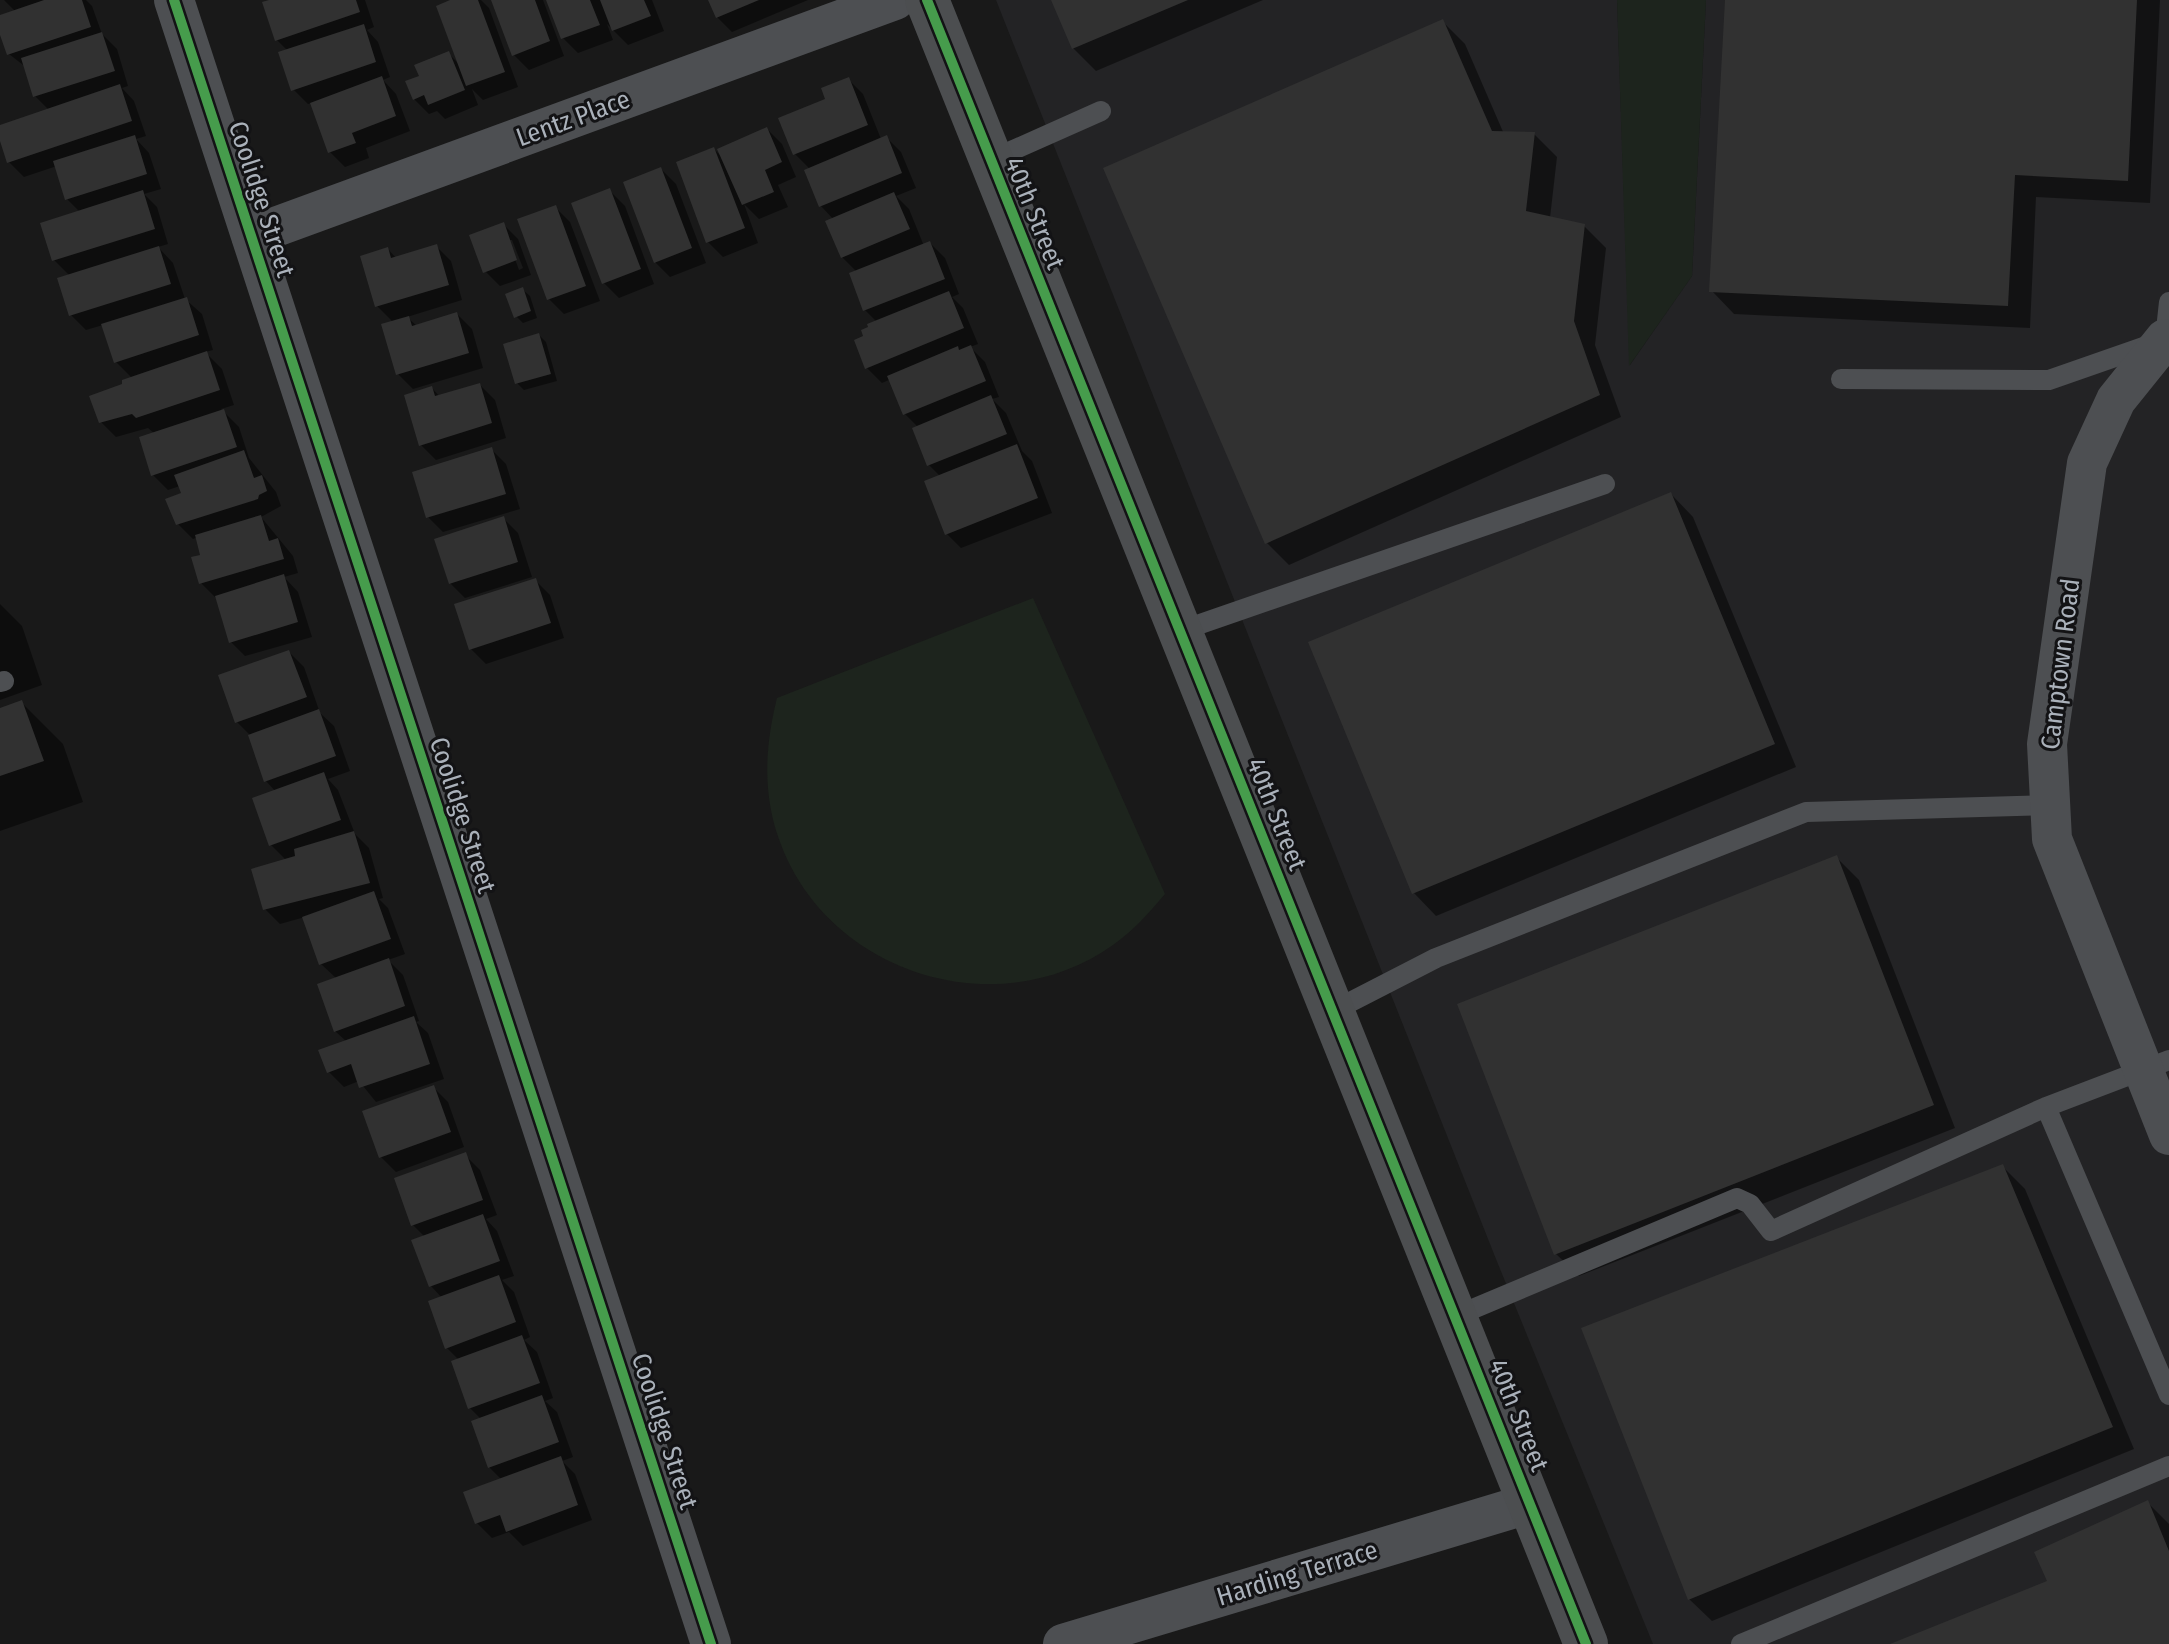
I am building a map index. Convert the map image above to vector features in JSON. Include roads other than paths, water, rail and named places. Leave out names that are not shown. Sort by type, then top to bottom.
[{"type":"street","name":"Coolidge Street","points":[[174,0],[711,1644]]},
{"type":"street","name":"Lentz Place","points":[[251,236],[895,0]]},
{"type":"street","name":"40th Street","points":[[927,0],[1586,1644]]},
{"type":"street","name":"Camptown Road","points":[[2168,327],[2116,400],[2087,463],[2047,744],[2052,839],[2156,1066],[2169,1135]]},
{"type":"street","name":"Harding Terrace","points":[[1063,1644],[1531,1503]]},
{"type":"lane","points":[[991,160],[1101,111]]},
{"type":"lane","points":[[1841,379],[2049,380],[2168,327]]},
{"type":"lane","points":[[1180,631],[1605,484]]},
{"type":"lane","points":[[1333,1011],[1436,958],[1806,812],[2050,805]]},
{"type":"lane","points":[[1456,1316],[1737,1198],[1750,1204],[1771,1231],[2046,1107],[2156,1066]]},
{"type":"lane","points":[[2046,1107],[2169,1395]]},
{"type":"lane","points":[[1741,1644],[2169,1466]]}]
